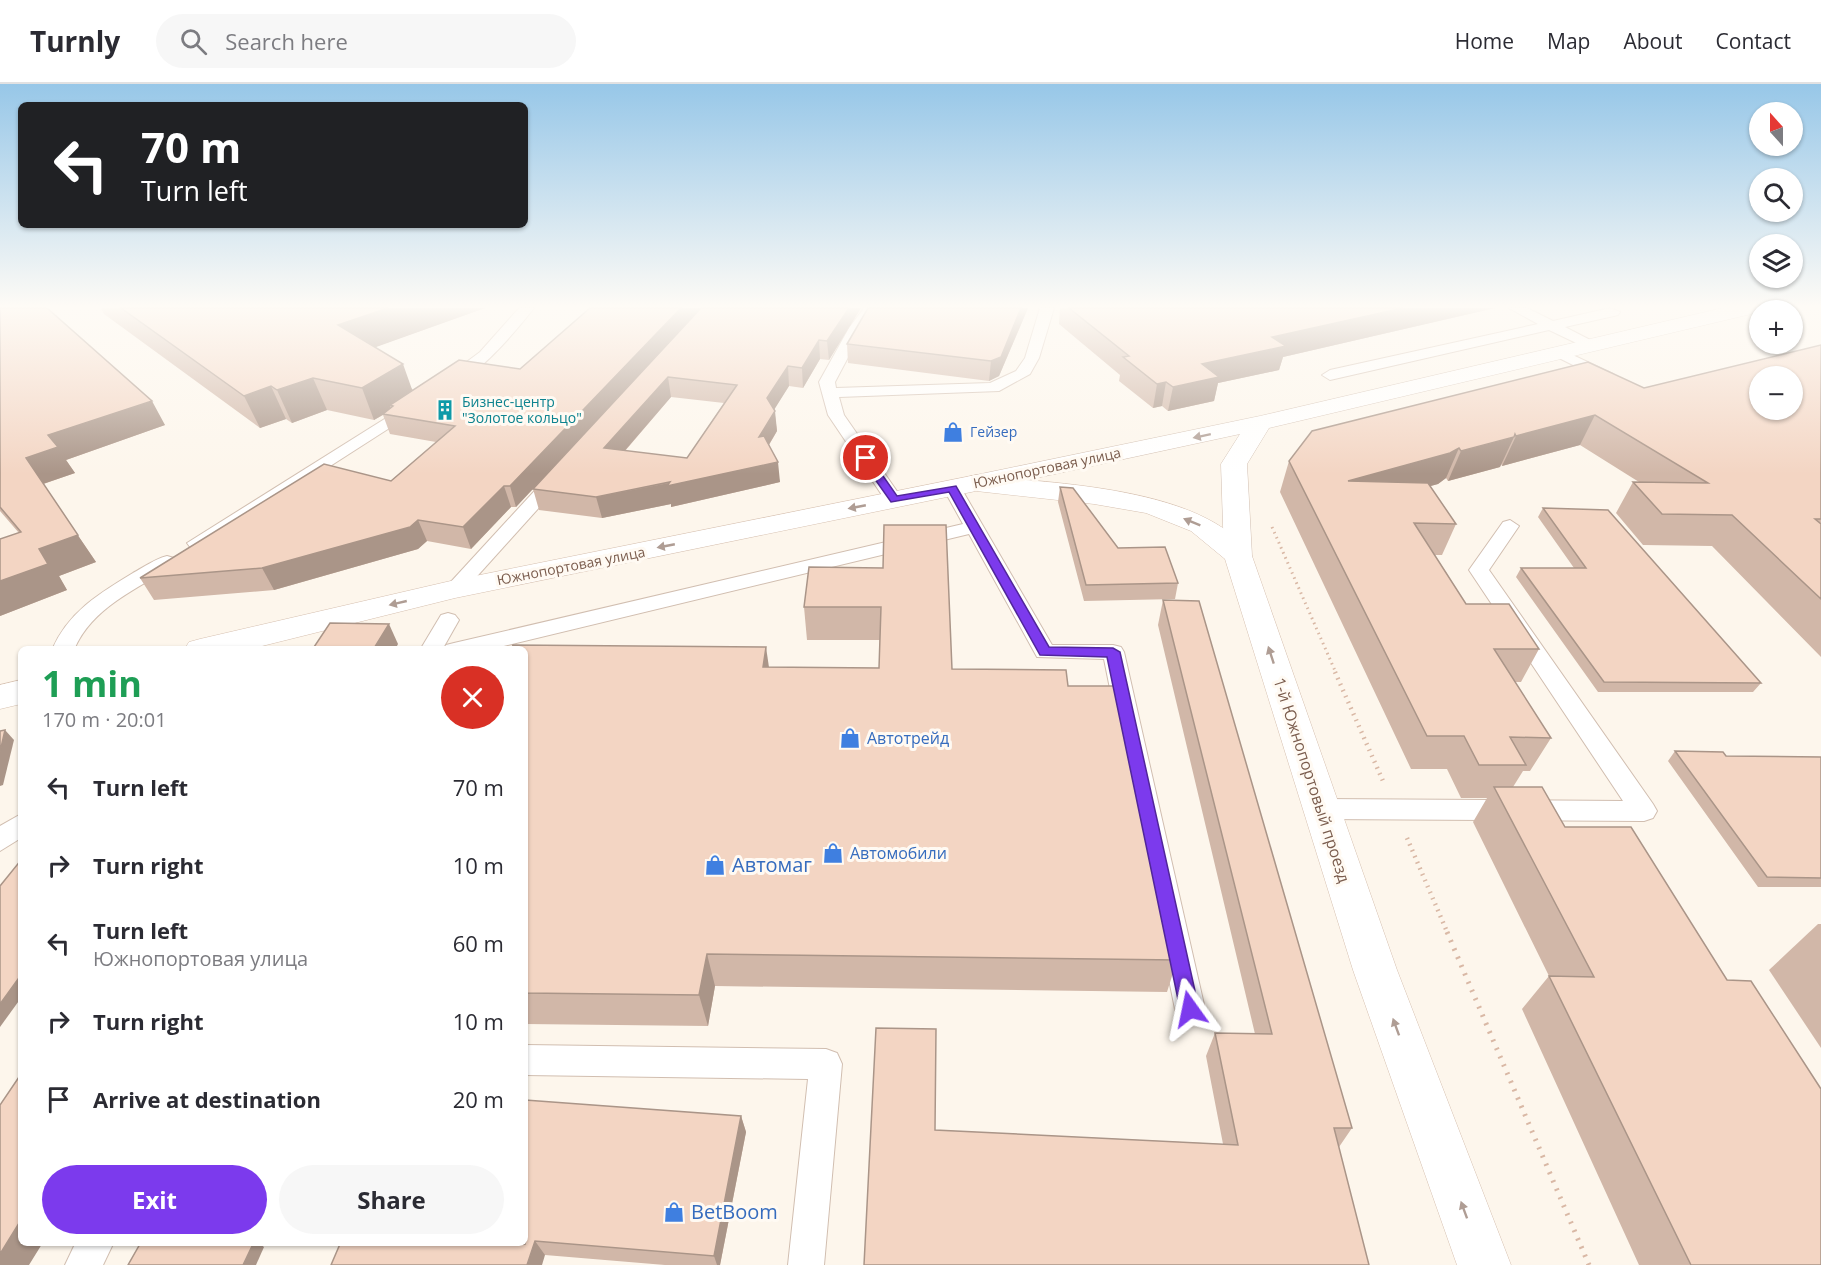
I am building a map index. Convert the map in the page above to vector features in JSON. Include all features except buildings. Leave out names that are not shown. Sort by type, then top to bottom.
[{"type":"main road","name":"Южнопортовая улица","points":[[217,646],[455,589],[964,486],[1260,423],[1517,363]]},
{"type":"main road","name":"1-й Южнопортовый проезд","points":[[1260,423],[1234,464],[1238,556],[1375,970],[1484,1265]]},
{"type":"main road","points":[[964,486],[1095,496],[1152,506],[1201,525],[1238,556]]},
{"type":"main road","points":[[0,697],[18,693]]},
{"type":"lane","points":[[64,646],[66,638],[80,618],[428,396],[474,363]]},
{"type":"lane","points":[[837,363],[827,382],[836,415],[894,500]]},
{"type":"lane","points":[[830,393],[993,388],[1022,374],[1029,363]]},
{"type":"lane","points":[[1330,375],[1384,363]]},
{"type":"lane","points":[[1581,363],[1617,381]]},
{"type":"lane","points":[[455,589],[567,466]]},
{"type":"lane","points":[[964,486],[975,527],[1045,652],[1113,652],[1190,1009]]},
{"type":"lane","points":[[1322,809],[1644,811],[1479,570],[1510,526]]},
{"type":"lane","points":[[471,646],[975,527]]},
{"type":"lane","points":[[433,646],[448,620]]},
{"type":"lane","points":[[0,840],[18,826]]},
{"type":"lane","points":[[528,1060],[826,1064],[806,1265]]},
{"type":"lane","points":[[83,1265],[94,1246]]},
{"type":"path","points":[[1278,541],[1396,810],[1589,1265]]},
{"type":"place","name":"Бизнес-центр \"Золотое кольцо\"","points":[[445,410]]},
{"type":"place","name":"Гейзер","points":[[953,432]]},
{"type":"place","name":"Автотрейд","points":[[850,738]]},
{"type":"place","name":"Автомобили","points":[[833,853]]},
{"type":"place","name":"Автомаг","points":[[715,865]]},
{"type":"place","name":"BetBoom","points":[[674,1212]]},
{"type":"route","points":[[866,458],[894,500],[952,488],[1045,652],[1113,652],[1190,1009]]}]
